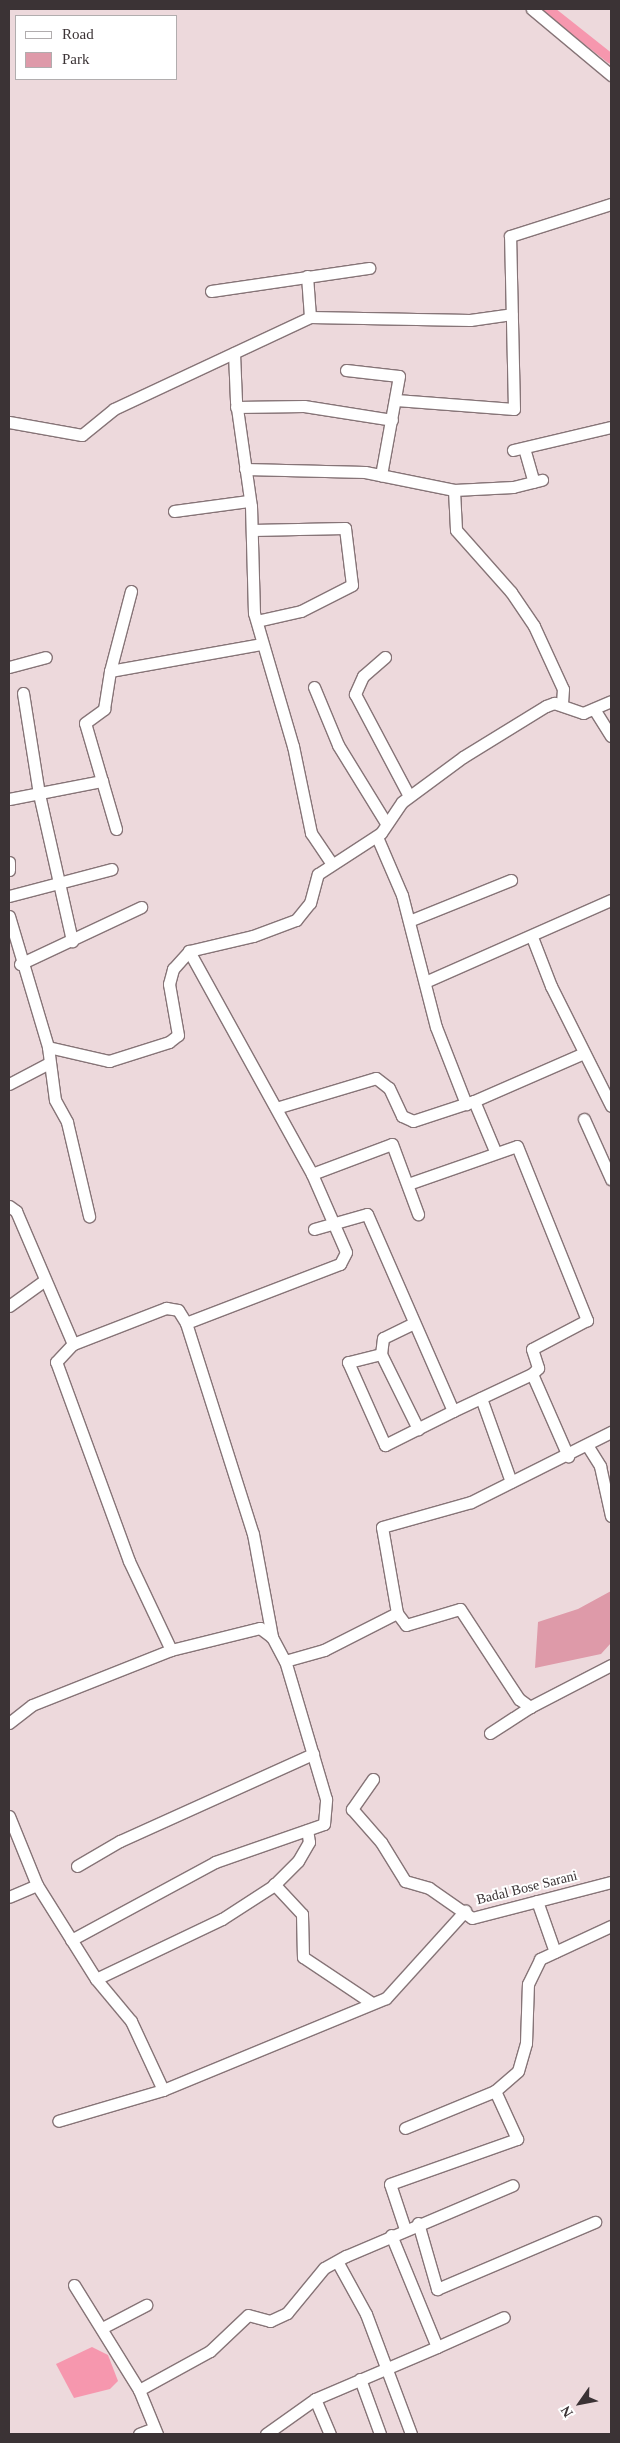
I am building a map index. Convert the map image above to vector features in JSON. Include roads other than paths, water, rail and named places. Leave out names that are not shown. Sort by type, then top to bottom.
[{"type":"street","points":[[532,9],[611,75]]},
{"type":"street","points":[[396,400],[514,409],[510,236],[611,204]]},
{"type":"street","points":[[211,291],[370,268]]},
{"type":"street","points":[[307,276],[310,317]]},
{"type":"street","points":[[9,422],[82,435],[114,409],[310,317],[470,320],[512,314]]},
{"type":"street","points":[[234,353],[236,408],[252,530],[250,578],[261,644],[293,746],[311,832],[332,864]]},
{"type":"street","points":[[346,370],[399,376],[381,475]]},
{"type":"street","points":[[236,408],[304,406],[392,420]]},
{"type":"street","points":[[245,469],[381,475],[454,490],[538,481],[518,449],[611,427]]},
{"type":"street","points":[[454,490],[456,530],[511,592],[534,626],[562,689],[562,706]]},
{"type":"street","points":[[174,510],[248,501]]},
{"type":"street","points":[[252,530],[344,528],[352,585],[301,611],[257,621]]},
{"type":"street","points":[[116,829],[85,722],[104,708],[110,671],[131,591]]},
{"type":"street","points":[[110,671],[261,644]]},
{"type":"street","points":[[9,667],[46,657]]},
{"type":"street","points":[[385,657],[362,676],[355,694],[409,796]]},
{"type":"street","points":[[314,687],[338,744],[386,823]]},
{"type":"street","points":[[23,693],[39,794],[56,883],[72,941]]},
{"type":"street","points":[[48,1048],[109,1061],[169,1042],[178,1035],[169,984],[173,969],[189,951],[254,936],[296,920],[310,904],[315,879],[332,864],[377,837],[386,823],[409,796],[512,725],[546,706],[562,706],[580,713],[611,701]]},
{"type":"street","points":[[594,709],[611,736]]},
{"type":"street","points":[[9,798],[102,781]]},
{"type":"street","points":[[377,837],[409,921],[436,1027],[470,1102],[495,1151]]},
{"type":"street","points":[[9,862],[9,870]]},
{"type":"street","points":[[9,896],[112,869]]},
{"type":"street","points":[[409,921],[510,880]]},
{"type":"street","points":[[425,982],[532,937],[611,900]]},
{"type":"street","points":[[20,964],[141,907]]},
{"type":"street","points":[[9,916],[20,964],[48,1048],[49,1063],[89,1216]]},
{"type":"street","points":[[532,937],[584,1053],[611,1106]]},
{"type":"street","points":[[186,1324],[340,1264],[346,1252],[312,1174],[189,951]]},
{"type":"street","points":[[276,1108],[372,1077],[389,1088],[407,1121],[470,1102],[584,1053]]},
{"type":"street","points":[[9,1084],[49,1063]]},
{"type":"street","points":[[584,1119],[611,1180]]},
{"type":"street","points":[[312,1174],[392,1144],[418,1214]]},
{"type":"street","points":[[381,1354],[348,1362],[385,1446],[453,1411],[532,1374],[538,1368],[532,1349],[583,1325],[586,1316],[517,1146],[495,1151],[408,1184]]},
{"type":"street","points":[[9,1206],[16,1211],[74,1344]]},
{"type":"street","points":[[314,1229],[367,1214],[453,1411]]},
{"type":"street","points":[[9,1306],[45,1280]]},
{"type":"street","points":[[71,1940],[215,1862],[324,1824],[326,1798],[284,1661],[272,1637],[253,1534],[186,1324],[178,1310],[166,1308],[74,1344],[56,1362],[66,1398],[129,1561],[171,1650]]},
{"type":"street","points":[[414,1323],[383,1338],[381,1354],[418,1429]]},
{"type":"street","points":[[532,1374],[568,1456]]},
{"type":"street","points":[[481,1398],[511,1482]]},
{"type":"street","points":[[530,1707],[519,1699],[460,1609],[406,1625],[396,1613],[382,1527],[471,1502],[568,1456],[611,1432]]},
{"type":"street","points":[[587,1445],[600,1466],[611,1516]]},
{"type":"street","points":[[284,1661],[324,1650],[396,1613]]},
{"type":"street","points":[[9,1724],[32,1705],[171,1650],[260,1628],[272,1637]]},
{"type":"street","points":[[490,1733],[530,1707],[611,1665]]},
{"type":"street","points":[[77,1866],[120,1841],[313,1754]]},
{"type":"street","name":"Badal Bose Sarani","points":[[372,1780],[352,1809],[381,1842],[406,1880],[429,1888],[465,1911],[472,1918],[611,1882]]},
{"type":"street","points":[[9,1816],[37,1885],[96,1979],[131,2021],[163,2090]]},
{"type":"street","points":[[96,1979],[222,1919],[274,1884],[298,1862],[309,1842],[307,1830]]},
{"type":"street","points":[[274,1884],[302,1914],[303,1957],[372,2003]]},
{"type":"street","points":[[9,1897],[37,1885]]},
{"type":"street","points":[[537,1901],[555,1952]]},
{"type":"street","points":[[58,2121],[163,2090],[386,1998],[465,1911]]},
{"type":"street","points":[[405,2128],[495,2091],[518,2071],[526,2042],[528,1984],[540,1959],[611,1926]]},
{"type":"street","points":[[405,2229],[390,2184],[517,2139],[495,2091]]},
{"type":"street","points":[[139,2390],[210,2351],[248,2315],[270,2321],[287,2313],[324,2268],[338,2263],[418,2223],[513,2185]]},
{"type":"street","points":[[418,2223],[437,2288],[595,2222]]},
{"type":"street","points":[[391,2235],[437,2347]]},
{"type":"street","points":[[338,2263],[366,2314],[411,2434]]},
{"type":"street","points":[[74,2284],[139,2390],[154,2432],[139,2434]]},
{"type":"street","points":[[102,2328],[146,2305]]},
{"type":"street","points":[[266,2434],[315,2400],[386,2367],[504,2317]]},
{"type":"street","points":[[360,2379],[380,2434]]},
{"type":"street","points":[[315,2400],[330,2434]]},
{"type":"waterway","points":[[548,9],[611,59]]}]
